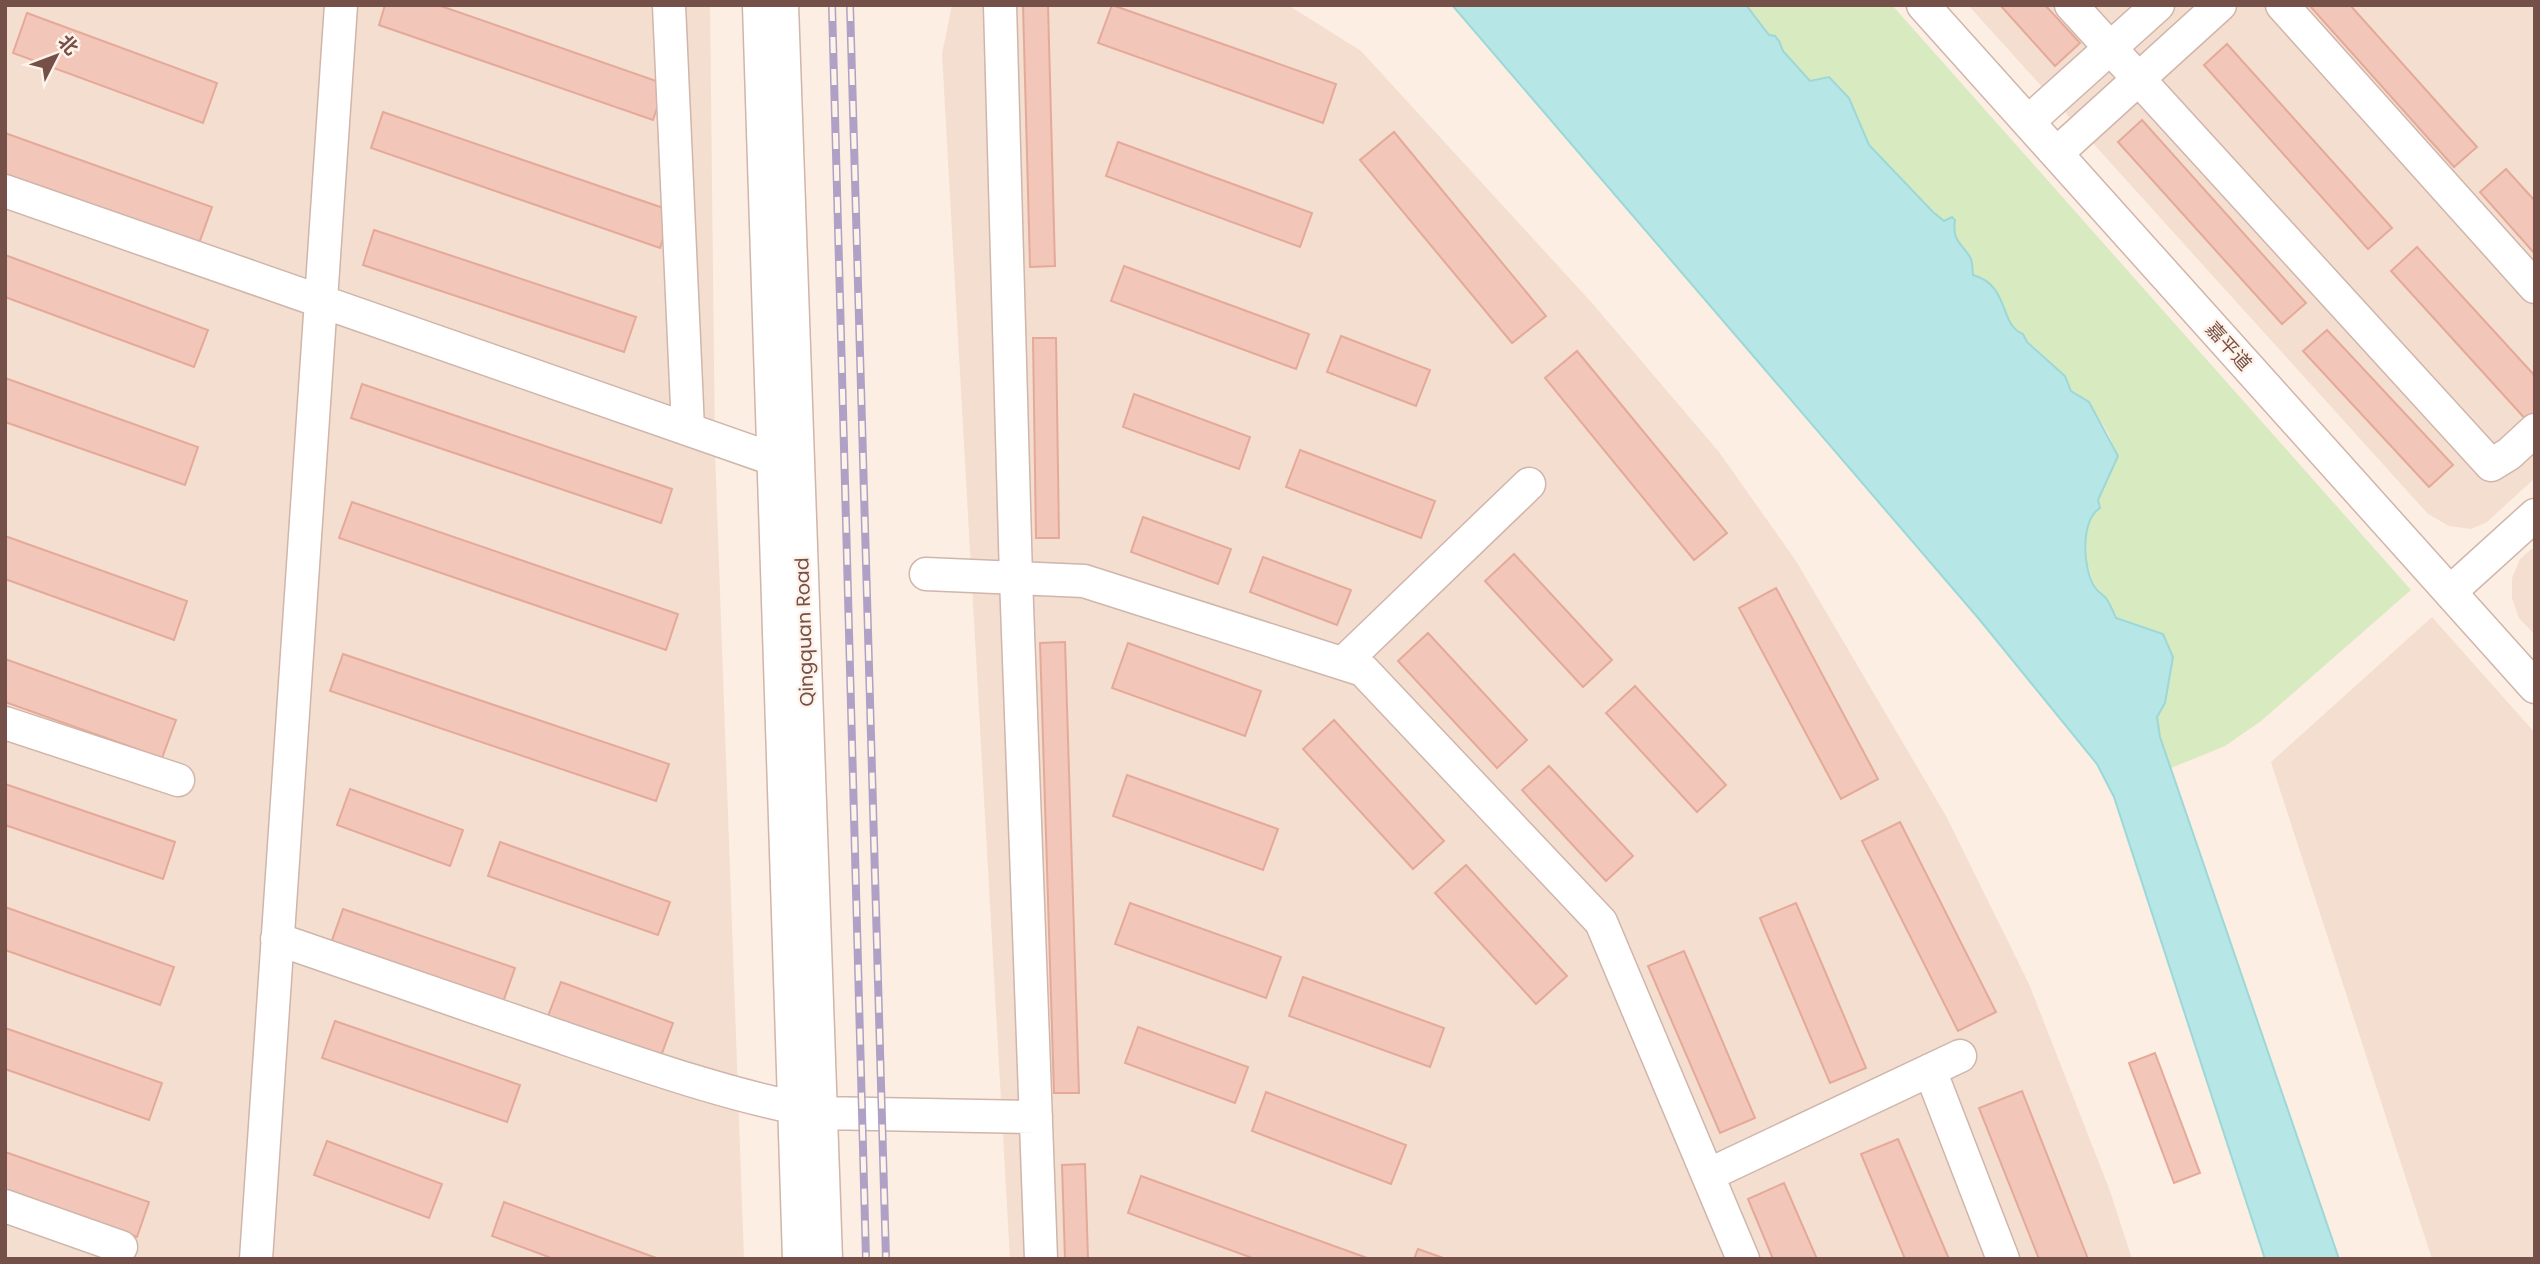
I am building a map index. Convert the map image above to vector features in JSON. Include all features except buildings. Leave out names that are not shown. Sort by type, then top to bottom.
[{"type":"street","points":[[256,1259],[341,5]]},
{"type":"street","points":[[669,5],[688,429]]},
{"type":"street","name":"Qingquan Road","points":[[759,5],[785,463],[808,1110],[826,1259]]},
{"type":"street","name":"Qingquan Road","points":[[782,5],[785,463]]},
{"type":"street","points":[[1000,5],[1016,578],[1041,1259]]},
{"type":"street","name":"嘉平道","points":[[1923,5],[2063,147],[2456,586],[2535,687]]},
{"type":"street","name":"嘉平道","points":[[1945,5],[2034,116]]},
{"type":"street","points":[[2071,5],[2491,465],[2509,454],[2535,430]]},
{"type":"street","points":[[2034,116],[2158,5]]},
{"type":"street","points":[[2063,147],[2220,5]]},
{"type":"street","points":[[2282,5],[2535,287]]},
{"type":"street","points":[[5,191],[785,463]]},
{"type":"street","points":[[1343,663],[1529,484]]},
{"type":"street","points":[[2456,586],[2535,515]]},
{"type":"street","points":[[926,574],[1084,581],[1363,670],[1601,922],[1744,1259]]},
{"type":"street","name":"嘉平道","points":[[2456,586],[2535,660]]},
{"type":"street","points":[[5,723],[178,780]]},
{"type":"street","points":[[277,939],[633,1062],[716,1088],[808,1110],[1036,1117]]},
{"type":"street","points":[[1708,1175],[1960,1056]]},
{"type":"street","points":[[1930,1070],[2003,1259]]},
{"type":"street","name":"Qingquan Road","points":[[799,1259],[808,1110]]},
{"type":"street","points":[[5,1206],[121,1247]]},
{"type":"shaded area","points":[[5,5],[710,5],[715,453],[744,1259],[5,1259]]},
{"type":"shaded area","points":[[952,5],[1288,5],[1361,51],[1592,303],[1719,452],[1796,561],[1946,816],[2029,984],[2110,1191],[2132,1259],[1010,1259],[942,54]]},
{"type":"shaded area","points":[[1968,5],[2535,5],[2535,478],[2487,522],[2471,529],[2449,526],[2428,514]]},
{"type":"shaded area","points":[[2535,546],[2535,635],[2519,618],[2512,598],[2512,578],[2520,559]]},
{"type":"shaded area","points":[[2432,617],[2535,733],[2535,1259],[2432,1259],[2271,762]]},
{"type":"green space","points":[[1746,5],[1892,5],[2411,590],[2261,721],[2225,746],[2171,768],[2160,737],[2157,717],[2165,703],[2173,657],[2163,634],[2116,618],[2108,600],[2094,585],[2087,563],[2087,524],[2118,456],[2108,433],[2089,402],[2071,391],[2065,376],[2010,323],[1992,287],[1973,275],[1972,260],[1958,243],[1953,231],[1869,145],[1849,98],[1829,77],[1811,82],[1783,51],[1775,36],[1769,35]]},
{"type":"water","points":[[1452,5],[1746,5],[1769,35],[1775,36],[1783,51],[1810,81],[1829,77],[1849,98],[1869,145],[1933,212],[1944,221],[1952,217],[1955,220],[1956,237],[1971,259],[1973,275],[1993,287],[2015,329],[2065,376],[2071,391],[2089,402],[2118,456],[2098,500],[2100,508],[2089,523],[2085,545],[2087,568],[2095,588],[2106,598],[2116,618],[2163,634],[2173,657],[2165,703],[2157,717],[2160,737],[2339,1259],[2265,1259],[2114,797],[2097,764],[1979,619]]},
{"type":"railway","points":[[832,5],[866,1259]]},
{"type":"railway","points":[[850,5],[886,1259]]}]
